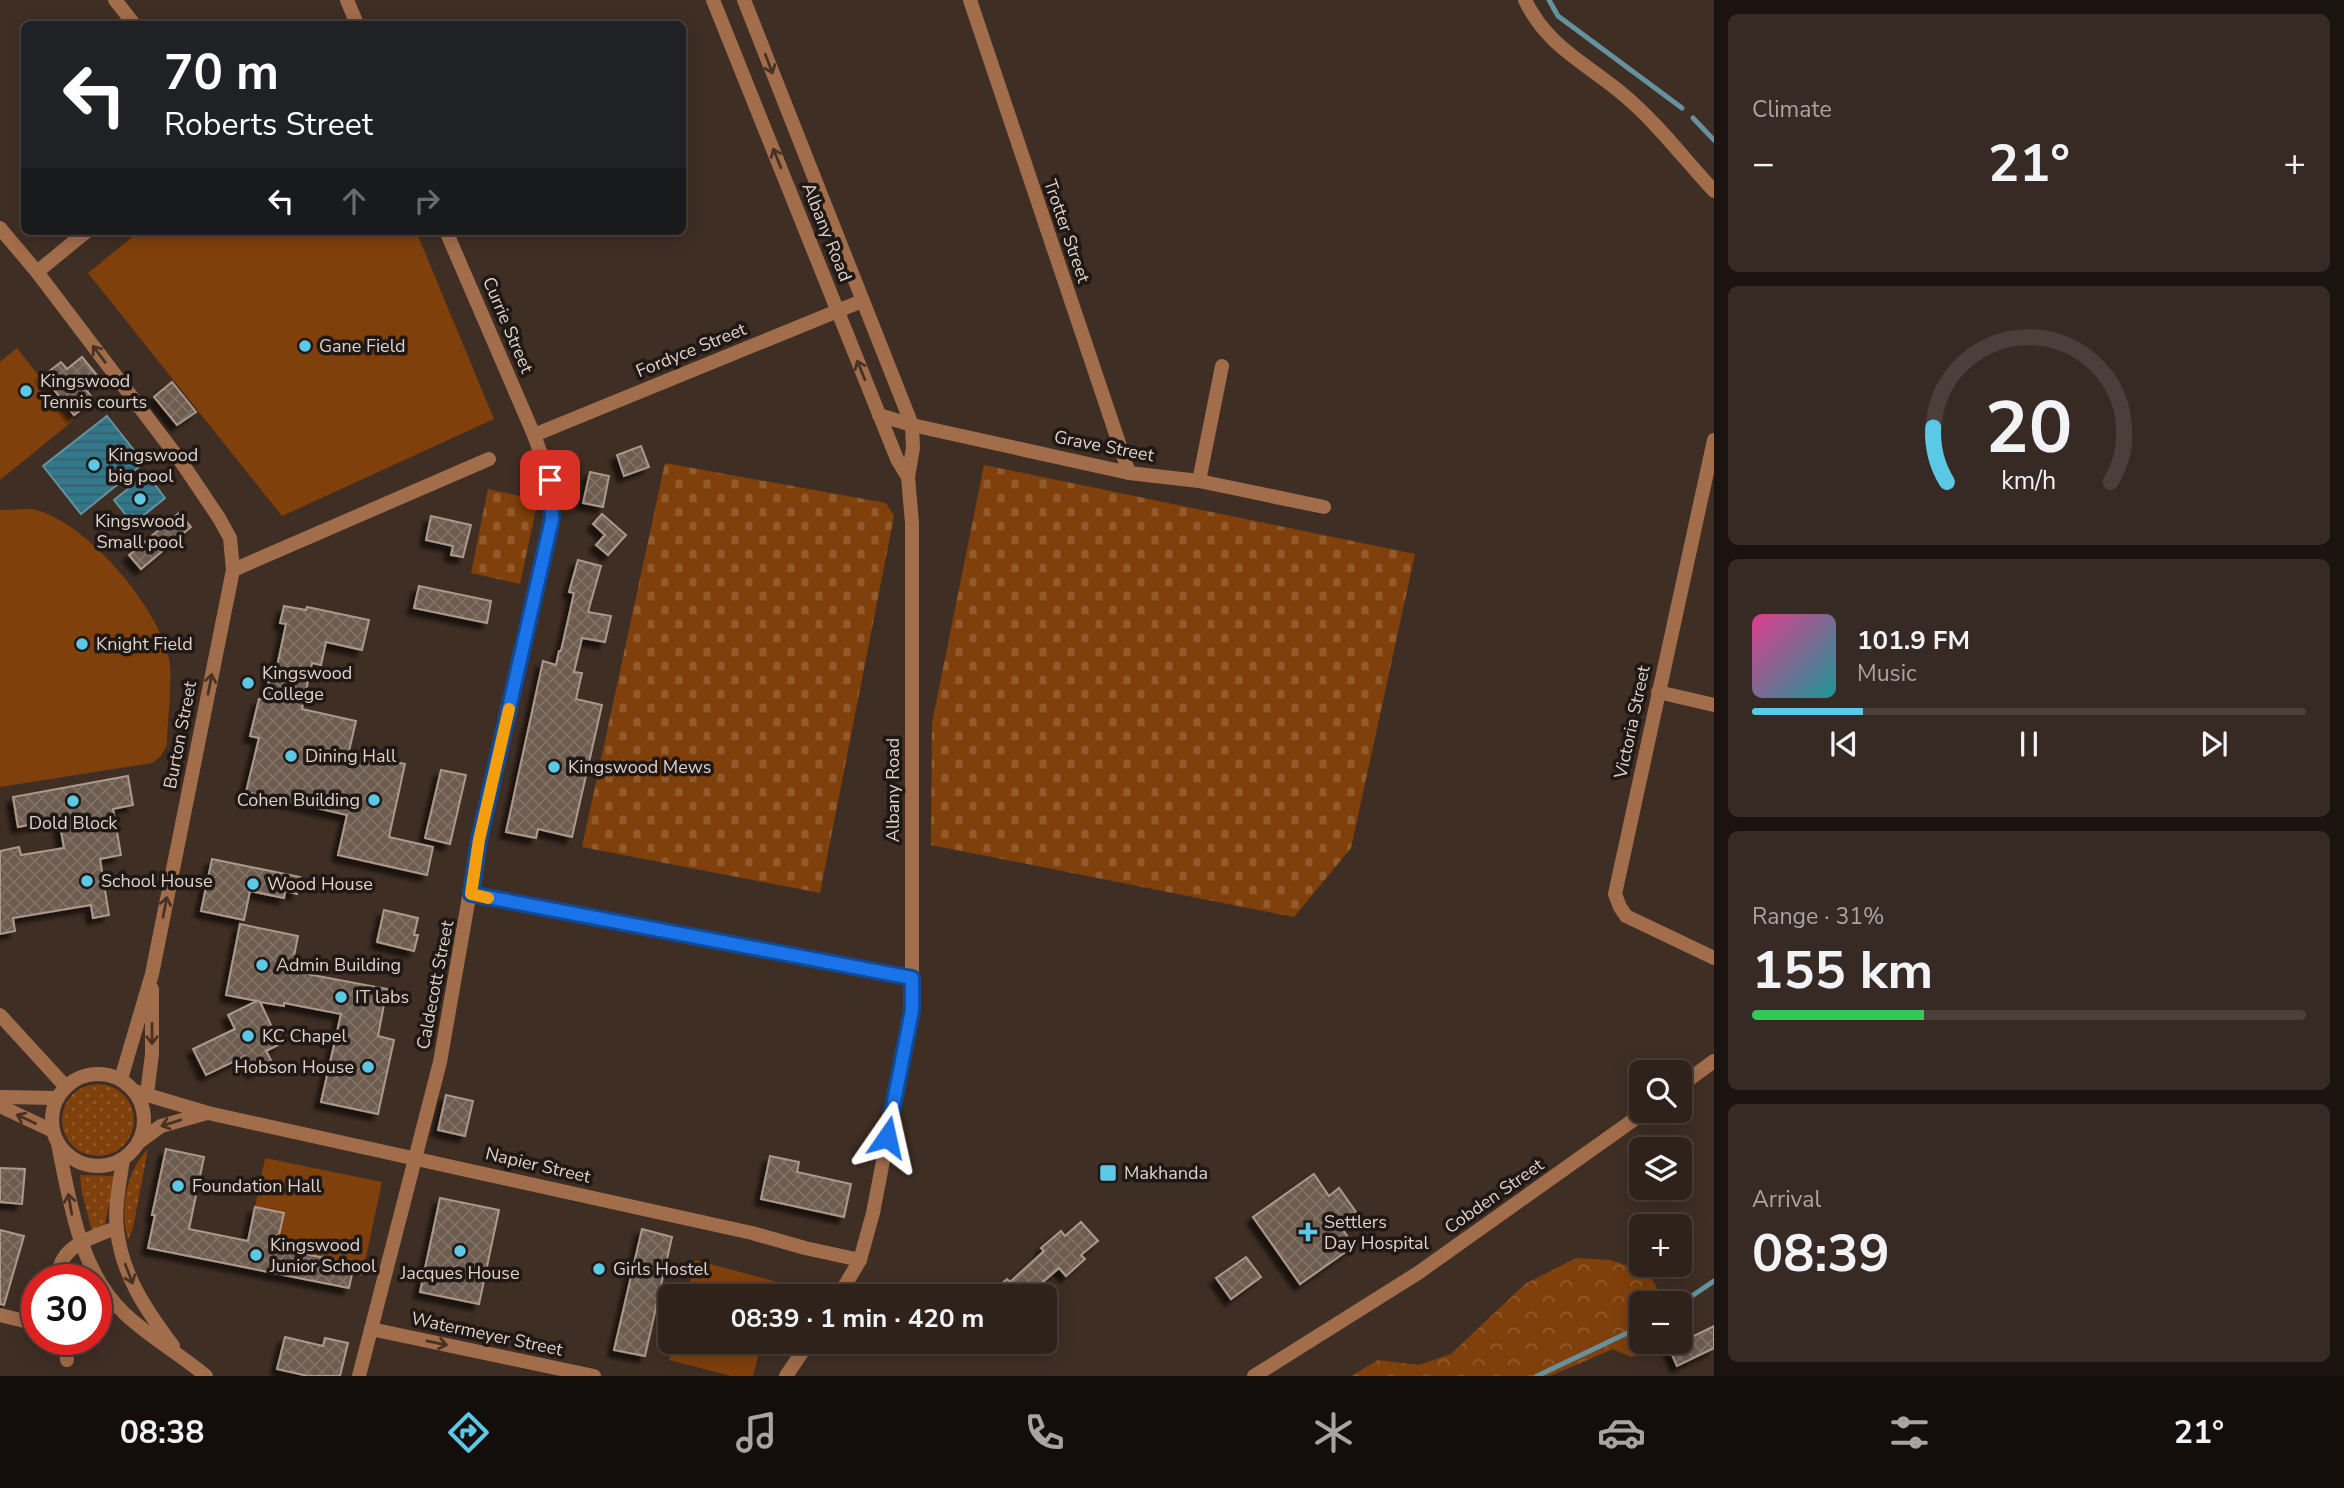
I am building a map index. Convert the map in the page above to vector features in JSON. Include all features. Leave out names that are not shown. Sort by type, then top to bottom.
[{"type":"street","points":[[115,0],[132,21]]},
{"type":"street","points":[[347,0],[356,21]]},
{"type":"street","name":"Albany Road","points":[[713,0],[879,415],[897,459],[908,477]]},
{"type":"street","name":"Albany Road","points":[[744,0],[912,425],[913,448],[908,477],[912,523],[912,1010],[873,1213],[860,1259]]},
{"type":"street","name":"Trotter Street","points":[[970,0],[1129,474]]},
{"type":"street","points":[[1525,0],[1534,18],[1557,45],[1626,97],[1714,191]]},
{"type":"street","name":"Burton Street","points":[[0,228],[37,272],[182,463],[230,538],[233,570],[152,974],[121,1079]]},
{"type":"street","points":[[37,272],[82,235]]},
{"type":"street","name":"Currie Street","points":[[448,235],[534,435]]},
{"type":"street","name":"Fordyce Street","points":[[534,435],[862,301]]},
{"type":"street","points":[[1199,481],[1222,366]]},
{"type":"street","name":"Grave Street","points":[[879,415],[912,425],[1129,474],[1199,481],[1324,507]]},
{"type":"street","name":"Caldecott Street","points":[[359,1376],[440,1062],[479,840],[552,519],[550,480],[534,435]]},
{"type":"street","name":"Victoria Street","points":[[1714,440],[1615,894],[1626,916],[1714,958]]},
{"type":"street","points":[[233,570],[489,459]]},
{"type":"street","points":[[1658,692],[1714,705]]},
{"type":"street","points":[[471,894],[912,978]]},
{"type":"street","name":"Burton Street","points":[[141,1093],[152,1054],[152,974]]},
{"type":"street","points":[[0,1015],[62,1092]]},
{"type":"street","points":[[1692,1077],[1714,1060]]},
{"type":"street","points":[[0,1107],[55,1137],[67,1154],[79,1163],[108,1166],[123,1159],[139,1142],[144,1124],[141,1093],[121,1079],[107,1074],[91,1074],[79,1078],[62,1092],[52,1113],[55,1137],[71,1215],[103,1286],[123,1312],[206,1376]]},
{"type":"street","points":[[0,1097],[62,1092]]},
{"type":"street","name":"Napier Street","points":[[141,1093],[208,1113],[860,1259]]},
{"type":"street","name":"Napier Street","points":[[139,1142],[161,1126],[208,1113]]},
{"type":"street","name":"Cobden Street","points":[[1254,1376],[1418,1273],[1629,1123]]},
{"type":"street","points":[[123,1159],[116,1228],[130,1279],[145,1309],[178,1353]]},
{"type":"street","points":[[61,1264],[63,1258],[81,1242],[116,1228]]},
{"type":"street","points":[[846,1284],[860,1259]]},
{"type":"street","points":[[0,1315],[21,1320]]},
{"type":"street","name":"Watermeyer Street","points":[[371,1329],[594,1376]]},
{"type":"street","points":[[786,1376],[801,1354]]},
{"type":"street","points":[[67,1355],[67,1360]]},
{"type":"green space","name":"Gane Field","points":[[135,235],[418,235],[494,419],[282,516],[88,273]]},
{"type":"green space","name":"Kingswood Tennis courts","points":[[17,348],[74,420],[0,480],[0,362]]},
{"type":"green space","points":[[665,463],[886,503],[894,516],[820,893],[582,847]]},
{"type":"green space","points":[[984,465],[1415,554],[1351,848],[1294,917],[931,845],[932,723]]},
{"type":"green space","points":[[488,489],[538,500],[520,584],[471,573]]},
{"type":"green space","name":"Knight Field","points":[[32,509],[52,516],[74,529],[96,547],[135,591],[162,638],[170,667],[167,745],[161,756],[152,763],[0,787],[0,510]]},
{"type":"green space","points":[[105,1084],[124,1094],[132,1106],[132,1134],[124,1146],[112,1154],[91,1156],[72,1146],[64,1134],[62,1113],[72,1094],[84,1086]]},
{"type":"green space","points":[[148,1149],[133,1228],[128,1240],[124,1216],[126,1191],[134,1169]]},
{"type":"green space","points":[[265,1158],[382,1182],[362,1276],[352,1274],[354,1264],[276,1248],[284,1213],[255,1207]]},
{"type":"green space","points":[[80,1175],[115,1176],[105,1224],[92,1231],[82,1193]]},
{"type":"green space","points":[[1576,1258],[1611,1260],[1629,1266],[1629,1277],[1651,1277],[1658,1291],[1629,1291],[1629,1354],[1640,1354],[1631,1357],[1613,1349],[1550,1376],[1351,1376],[1378,1360],[1419,1365],[1451,1354],[1525,1284]]},
{"type":"green space","points":[[695,1260],[778,1282],[777,1284],[689,1284]]},
{"type":"green space","points":[[671,1354],[759,1354],[753,1376],[731,1376],[669,1360]]},
{"type":"water","name":"Kingswood big pool","points":[[107,416],[144,463],[81,514],[43,466]]},
{"type":"water","name":"Kingswood Small pool","points":[[147,474],[165,498],[133,524],[114,500]]},
{"type":"building","points":[[82,357],[101,380],[87,391],[94,400],[74,415],[43,376],[61,362],[67,369]]},
{"type":"building","points":[[172,382],[196,412],[177,425],[154,397]]},
{"type":"building","points":[[641,446],[649,467],[624,476],[617,455]]},
{"type":"building","points":[[590,472],[609,476],[603,507],[583,503]]},
{"type":"building","points":[[179,513],[191,527],[141,569],[129,555]]},
{"type":"building","points":[[602,514],[626,535],[608,555],[596,545],[605,535],[593,524]]},
{"type":"building","points":[[431,516],[471,525],[463,557],[451,555],[453,546],[426,540]]},
{"type":"building","name":"Kingswood Mews","points":[[578,560],[601,566],[588,612],[611,616],[605,642],[582,638],[574,672],[582,673],[576,699],[602,705],[572,837],[538,829],[536,838],[506,832],[543,661],[556,665],[561,651],[574,593],[569,592]]},
{"type":"building","points":[[419,586],[491,601],[487,623],[414,608]]},
{"type":"building","points":[[284,606],[306,610],[307,607],[369,620],[362,650],[326,642],[321,665],[312,663],[302,709],[356,721],[349,751],[405,764],[389,837],[433,847],[427,875],[338,855],[347,815],[246,792],[259,738],[250,736],[259,699],[265,700],[271,670],[276,671],[286,624],[280,623]]},
{"type":"building","points":[[441,770],[466,775],[450,844],[425,838]]},
{"type":"building","points":[[128,776],[133,805],[113,809],[121,855],[100,859],[109,915],[93,918],[91,905],[13,918],[15,931],[0,934],[0,851],[19,847],[21,855],[64,848],[59,819],[18,827],[13,797]]},
{"type":"building","name":"Wood House","points":[[212,859],[300,877],[297,894],[285,891],[284,898],[250,891],[244,920],[201,911]]},
{"type":"building","points":[[384,910],[418,918],[414,951],[377,942]]},
{"type":"building","points":[[240,924],[298,936],[291,971],[387,989],[378,1036],[394,1040],[378,1114],[321,1102],[341,1014],[284,1003],[284,1006],[260,1002],[280,1044],[266,1051],[272,1062],[253,1072],[245,1056],[206,1075],[193,1049],[235,1029],[228,1015],[257,1001],[226,995]]},
{"type":"building","points":[[446,1095],[473,1101],[465,1136],[438,1130]]},
{"type":"building","points":[[166,1149],[204,1157],[189,1229],[248,1241],[255,1207],[284,1213],[276,1248],[354,1264],[349,1288],[148,1248]]},
{"type":"building","points":[[770,1156],[799,1162],[797,1172],[851,1184],[844,1217],[761,1199]]},
{"type":"building","points":[[0,1168],[25,1169],[22,1204],[0,1202]]},
{"type":"building","points":[[1314,1174],[1329,1196],[1339,1188],[1356,1212],[1339,1224],[1354,1246],[1300,1284],[1253,1217]]},
{"type":"building","name":"Jacques House","points":[[440,1198],[499,1210],[479,1304],[420,1292]]},
{"type":"building","points":[[1081,1222],[1098,1241],[1081,1255],[1085,1259],[1066,1276],[1059,1268],[1041,1284],[1001,1284],[1007,1279],[1010,1282],[1044,1251],[1041,1248],[1061,1231],[1065,1236]]},
{"type":"building","points":[[642,1229],[672,1237],[661,1284],[658,1284],[658,1299],[645,1356],[614,1350]]},
{"type":"building","points":[[0,1230],[24,1236],[4,1305],[0,1304]]},
{"type":"building","points":[[1246,1257],[1261,1277],[1231,1299],[1216,1278]]},
{"type":"building","points":[[1714,1326],[1714,1348],[1677,1366],[1672,1354],[1692,1354],[1692,1337]]},
{"type":"building","points":[[285,1337],[323,1346],[325,1338],[348,1343],[340,1376],[308,1376],[277,1369]]},
{"type":"waterway","points":[[1549,0],[1558,16],[1682,108]]},
{"type":"waterway","points":[[1693,118],[1714,140]]},
{"type":"waterway","points":[[1692,1296],[1714,1281]]},
{"type":"waterway","points":[[1537,1376],[1629,1332]]},
{"type":"slow traffic","points":[[488,898],[471,894],[479,840],[509,709]]},
{"type":"place","name":"Gane Field","points":[[305,346]]},
{"type":"place","name":"Kingswood Tennis courts","points":[[26,391]]},
{"type":"place","name":"Kingswood big pool","points":[[94,465]]},
{"type":"place","name":"Kingswood Small pool","points":[[140,499]]},
{"type":"place","name":"Knight Field","points":[[82,644]]},
{"type":"place","name":"Kingswood College","points":[[248,683]]},
{"type":"place","name":"Dining Hall","points":[[291,756]]},
{"type":"place","name":"Kingswood Mews","points":[[554,767]]},
{"type":"place","name":"Cohen Building","points":[[374,800]]},
{"type":"place","name":"Dold Block","points":[[73,801]]},
{"type":"place","name":"School House","points":[[87,881]]},
{"type":"place","name":"Wood House","points":[[253,884]]},
{"type":"place","name":"Admin Building","points":[[262,965]]},
{"type":"place","name":"IT labs","points":[[341,997]]},
{"type":"place","name":"KC Chapel","points":[[248,1036]]},
{"type":"place","name":"Hobson House","points":[[368,1067]]},
{"type":"place","name":"Makhanda","points":[[1108,1173]]},
{"type":"place","name":"Foundation Hall","points":[[178,1186]]},
{"type":"place","name":"Settlers Day Hospital","points":[[1308,1232]]},
{"type":"place","name":"Jacques House","points":[[460,1251]]},
{"type":"place","name":"Kingswood Junior School","points":[[256,1255]]},
{"type":"place","name":"Girls Hostel","points":[[599,1269]]},
{"type":"route","points":[[550,480],[552,519],[479,840],[471,894],[912,978],[912,1010],[887,1137]]}]
